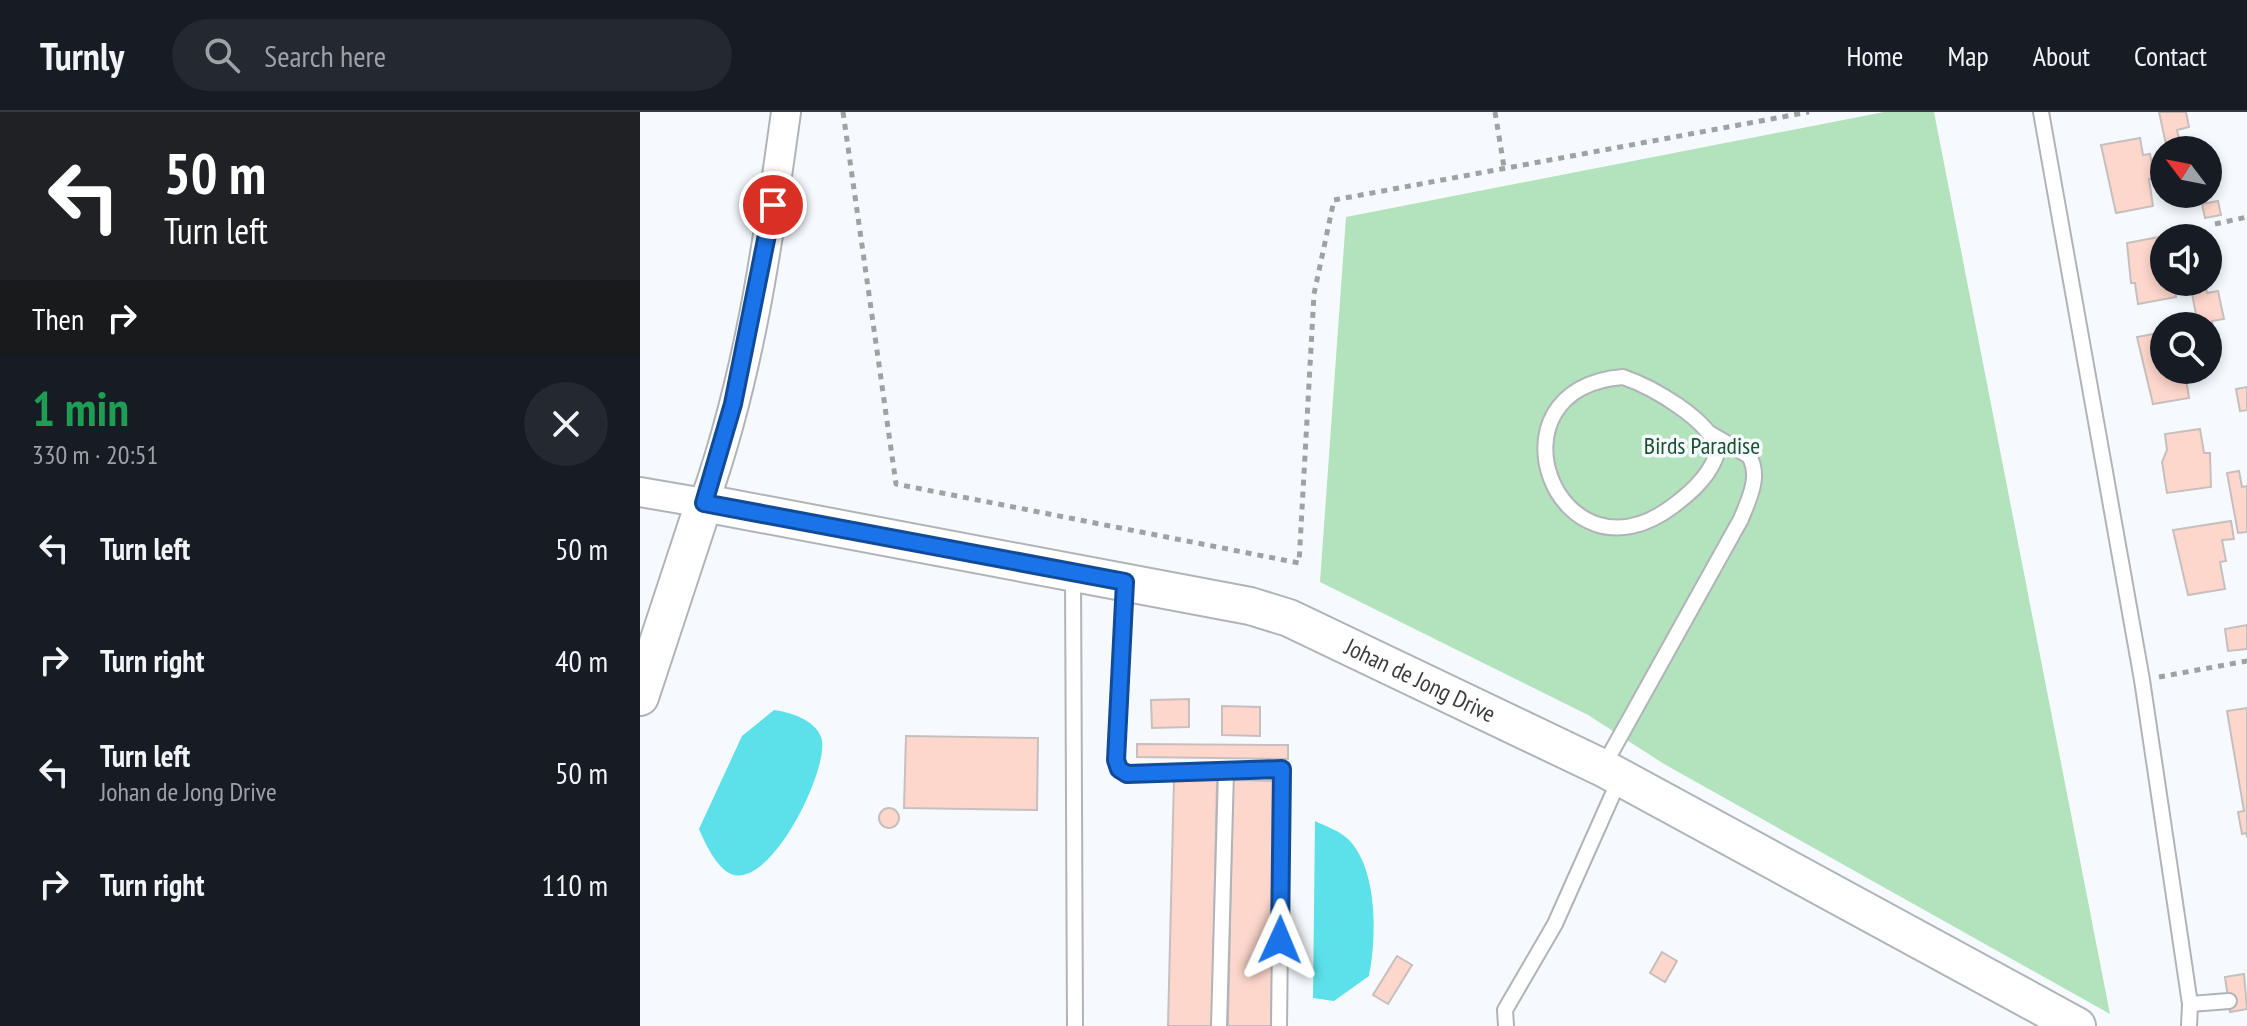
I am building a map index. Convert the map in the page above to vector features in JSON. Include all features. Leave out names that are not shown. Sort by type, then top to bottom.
[{"type":"street","points":[[640,697],[727,429],[749,331],[786,112]]},
{"type":"street","points":[[640,492],[704,503]]},
{"type":"street","name":"Johan de Jong Drive","points":[[704,503],[1250,606],[1289,618],[1612,772],[2077,1026]]},
{"type":"lane","points":[[2041,112],[2142,680],[2190,1004],[2189,1026]]},
{"type":"lane","points":[[1506,1026],[1505,1010],[1555,924],[1612,772],[1741,519],[1755,475],[1749,456],[1709,433],[1647,385],[1623,377],[1602,379],[1578,389],[1558,408],[1544,453],[1546,474],[1564,505],[1585,520],[1618,527],[1641,524],[1661,516],[1687,497],[1712,467],[1718,450],[1709,433]]},
{"type":"lane","points":[[1073,572],[1075,1026]]},
{"type":"lane","points":[[1125,582],[1116,760],[1119,769],[1127,774],[1282,769],[1279,1026]]},
{"type":"lane","points":[[1219,1026],[1226,771]]},
{"type":"lane","points":[[2190,1004],[2229,1001]]},
{"type":"path","points":[[843,112],[896,484],[1299,563],[1314,294],[1334,200],[1809,112]]},
{"type":"path","points":[[1495,112],[1504,167]]},
{"type":"path","points":[[2215,224],[2247,217]]},
{"type":"path","points":[[2142,680],[2247,661]]},
{"type":"green space","name":"Birds Paradise","points":[[1884,112],[1934,112],[2110,1014],[1664,764],[1588,715],[1320,582],[1346,217]]},
{"type":"water","points":[[774,710],[801,718],[818,731],[822,751],[817,772],[808,797],[780,845],[763,864],[747,874],[731,874],[716,860],[699,829],[742,736]]},
{"type":"water","points":[[1315,821],[1345,836],[1358,852],[1365,867],[1373,904],[1369,976],[1334,1001],[1313,998]]},
{"type":"building","points":[[2159,112],[2186,112],[2189,127],[2177,130],[2178,136],[2164,136]]},
{"type":"building","points":[[2140,138],[2143,155],[2150,154],[2150,207],[2116,213],[2101,145]]},
{"type":"building","points":[[2203,208],[2220,208],[2221,215],[2205,218]]},
{"type":"building","points":[[2150,239],[2150,296],[2176,297],[2138,304],[2135,283],[2131,283],[2127,243]]},
{"type":"building","points":[[2193,296],[2219,296],[2224,319],[2222,312],[2195,312]]},
{"type":"building","points":[[2150,335],[2150,384],[2187,384],[2189,398],[2153,404],[2137,337]]},
{"type":"building","points":[[2247,387],[2247,410],[2240,411],[2236,389]]},
{"type":"building","points":[[2200,429],[2204,453],[2210,453],[2211,487],[2167,493],[2162,462],[2167,450],[2165,434]]},
{"type":"building","points":[[2239,471],[2242,487],[2247,486],[2247,532],[2238,533],[2227,473]]},
{"type":"building","points":[[2231,521],[2234,539],[2222,540],[2226,561],[2220,562],[2225,589],[2188,595],[2173,530]]},
{"type":"building","points":[[2247,625],[2247,649],[2228,651],[2225,629]]},
{"type":"building","points":[[1189,699],[1189,727],[1152,728],[1151,700]]},
{"type":"building","points":[[1222,706],[1260,707],[1260,736],[1222,735]]},
{"type":"building","points":[[2247,708],[2247,837],[2246,833],[2242,834],[2238,812],[2244,811],[2227,711]]},
{"type":"building","points":[[906,736],[1038,738],[1037,810],[904,808]]},
{"type":"building","points":[[1137,744],[1288,745],[1288,759],[1137,757]]},
{"type":"building","points":[[1174,778],[1217,779],[1212,1026],[1168,1026]]},
{"type":"building","points":[[1233,780],[1276,781],[1271,1026],[1228,1026]]},
{"type":"building","points":[[889,808],[896,811],[899,818],[896,825],[889,828],[882,825],[879,818],[882,811]]},
{"type":"building","points":[[1662,952],[1677,961],[1665,982],[1650,973]]},
{"type":"building","points":[[1397,956],[1412,965],[1388,1004],[1373,995]]},
{"type":"building","points":[[2244,974],[2247,1009],[2230,1012],[2225,977]]},
{"type":"route","points":[[773,205],[733,404],[704,503],[1125,582],[1116,760],[1119,769],[1127,774],[1282,769],[1280,940]]}]
